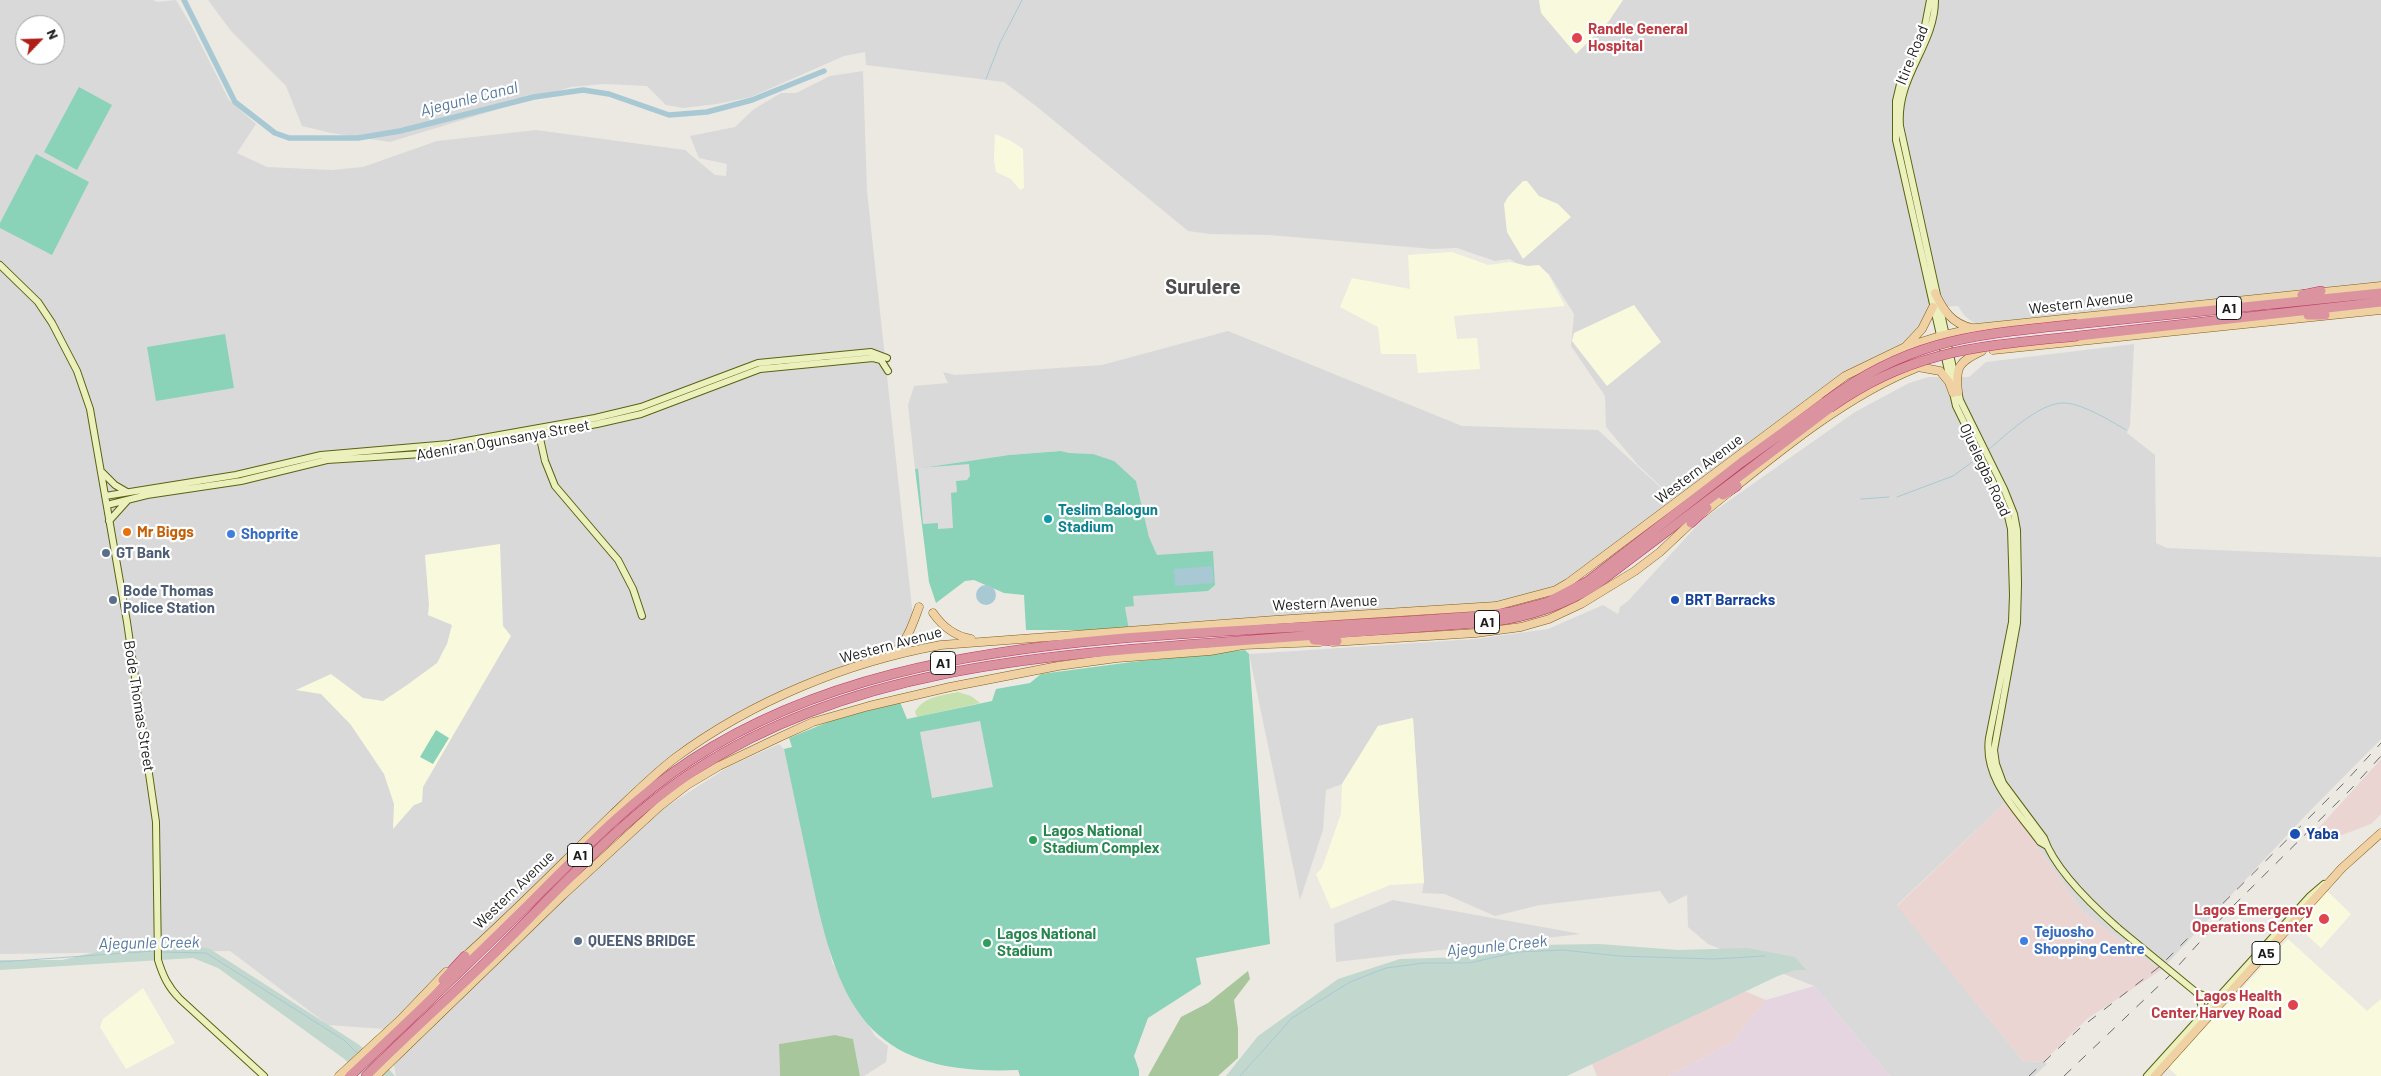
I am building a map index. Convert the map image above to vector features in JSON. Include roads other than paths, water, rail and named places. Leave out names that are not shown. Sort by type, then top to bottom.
[{"type":"highway","name":"Western Avenue","points":[[366,1076],[385,1063],[480,972],[632,820],[673,785],[745,740],[818,708],[922,679],[966,669],[1077,653],[1337,638],[1490,622],[1546,611],[1596,585],[1688,520],[1735,484],[1828,405],[1876,368],[1912,352],[1935,344],[1983,334],[2322,295],[2381,293]]},
{"type":"highway","points":[[2255,302],[2322,295]]},
{"type":"highway","name":"Western Avenue","points":[[353,1070],[468,959],[660,782],[688,762],[750,725],[814,698],[873,679],[922,667],[992,653],[1075,642],[1233,626],[1488,616],[1510,612],[1548,602],[1588,581],[1689,498],[1740,460],[1828,405],[1881,377],[1938,355],[1987,345],[2271,318],[2324,312],[2381,302]]},
{"type":"highway","points":[[2271,318],[2324,312]]},
{"type":"highway","points":[[1689,498],[1740,460]]},
{"type":"highway","points":[[1688,520],[1735,484]]},
{"type":"highway","points":[[1171,631],[1233,626]]},
{"type":"highway","points":[[1269,642],[1337,638]]},
{"type":"highway","points":[[402,1023],[468,959]]},
{"type":"highway","points":[[419,1029],[480,972]]},
{"type":"main road","name":"Itire Road","points":[[1912,198],[1896,140],[1896,101],[1901,82],[1925,29],[1930,0]]},
{"type":"main road","name":"Itire Road","points":[[1912,198],[1900,126],[1899,106],[1905,82],[1918,58],[1934,13],[1935,0]]},
{"type":"main road","name":"Ojuelegba Road","points":[[1912,198],[1936,293],[1942,335]]},
{"type":"main road","name":"Ojuelegba Road","points":[[1912,198],[1934,307],[1956,392],[1956,406],[2014,514],[2017,530],[2018,584],[2014,647],[1995,739],[1995,759],[2003,783],[2044,838],[2049,849],[2074,884],[2118,928],[2197,993]]},
{"type":"main road","name":"Bode Thomas Street","points":[[0,265],[38,302],[69,353],[90,409],[102,473],[156,822],[158,960],[162,974],[169,988],[264,1076]]},
{"type":"main road","name":"Western Avenue","points":[[2322,295],[2381,286]]},
{"type":"main road","points":[[1936,293],[1948,315],[1961,324],[1976,328]]},
{"type":"main road","name":"Western Avenue","points":[[1740,460],[1776,425],[1845,376],[1904,347],[1942,335],[1976,328],[2186,305],[2255,302]]},
{"type":"main road","points":[[1904,347],[1922,329],[1934,307]]},
{"type":"main road","name":"Western Avenue","points":[[2324,312],[2381,310]]},
{"type":"main road","name":"Western Avenue","points":[[1735,484],[1872,388],[1918,367],[1948,357],[1982,351],[2271,318]]},
{"type":"main road","points":[[1956,392],[1957,372],[1960,365],[1963,361],[1982,351]]},
{"type":"main road","name":"Adeniran Ogunsanya Street","points":[[105,496],[214,482],[321,455],[449,444],[595,418],[641,407],[758,363],[871,352],[887,358]]},
{"type":"main road","name":"Adeniran Ogunsanya Street","points":[[107,506],[129,499],[327,460],[392,458],[438,453],[641,414],[760,369],[874,358],[883,362],[888,371]]},
{"type":"main road","points":[[1918,367],[1940,371],[1956,392]]},
{"type":"main road","points":[[539,434],[544,461],[555,486],[618,560],[633,589],[642,616]]},
{"type":"main road","points":[[102,473],[115,485],[127,492]]},
{"type":"main road","points":[[109,521],[129,499]]},
{"type":"main road","points":[[888,658],[899,649],[908,636],[919,607]]},
{"type":"main road","points":[[933,613],[944,627],[957,636],[978,641]]},
{"type":"main road","name":"Western Avenue","points":[[468,959],[639,789],[674,759],[736,719],[799,687],[888,658],[935,646],[978,641],[1171,631]]},
{"type":"main road","name":"Western Avenue","points":[[480,972],[638,825],[687,785],[719,766],[813,722],[869,706],[950,687],[1058,666],[1117,658],[1210,651],[1269,642]]},
{"type":"main road","name":"A5","points":[[2155,1076],[2342,868],[2381,833]]},
{"type":"main road","points":[[2147,1076],[2310,896],[2342,868]]},
{"type":"main road","points":[[2197,993],[2216,1000]]},
{"type":"main road","points":[[2197,993],[2204,1012]]},
{"type":"main road","name":"Western Avenue","points":[[376,1076],[385,1063]]},
{"type":"main road","name":"Western Avenue","points":[[339,1076],[353,1070]]},
{"type":"water","points":[[1212,566],[1214,583],[1175,586],[1174,569]]},
{"type":"water","points":[[986,585],[993,588],[996,595],[993,602],[986,605],[979,602],[976,595],[979,588]]},
{"type":"waterway","name":"Ajegunle Canal","points":[[184,0],[235,102],[275,133],[289,138],[358,138],[400,131],[534,97],[583,90],[609,94],[669,115],[707,112],[752,100],[824,71]]},
{"type":"waterway","points":[[986,79],[1000,43],[1022,0]]},
{"type":"waterway","points":[[1988,450],[2033,414],[2062,403],[2086,409],[2126,430]]},
{"type":"waterway","points":[[1897,497],[1953,476],[1979,457]]},
{"type":"waterway","points":[[1861,499],[1889,497]]},
{"type":"waterway","name":"Ajegunle Creek","points":[[1240,1076],[1292,1018],[1350,982],[1386,968],[1424,963],[1469,963],[1518,952],[1563,950],[1619,956],[1713,959],[1765,956]]},
{"type":"waterway","name":"Ajegunle Creek","points":[[0,962],[154,951]]},
{"type":"waterway","name":"Ajegunle Creek","points":[[161,952],[206,953],[344,1040],[358,1054]]},
{"type":"railway","points":[[2029,1076],[2079,1029],[2159,967],[2345,782],[2381,743]]},
{"type":"railway","points":[[2064,1076],[2168,977],[2228,911],[2351,789],[2381,756]]},
{"type":"place","name":"Randle General Hospital","points":[[1577,38]]},
{"type":"place","name":"Teslim Balogun Stadium","points":[[1048,519]]},
{"type":"place","name":"Mr Biggs","points":[[127,532]]},
{"type":"place","name":"Shoprite","points":[[231,534]]},
{"type":"place","name":"GT Bank","points":[[106,553]]},
{"type":"place","name":"Bode Thomas Police Station","points":[[113,600]]},
{"type":"place","name":"BRT Barracks","points":[[1675,600]]},
{"type":"place","name":"Yaba","points":[[2295,834]]},
{"type":"place","name":"Lagos National Stadium Complex","points":[[1033,840]]},
{"type":"place","name":"Lagos Emergency Operations Center","points":[[2324,919]]},
{"type":"place","name":"QUEENS BRIDGE","points":[[578,941]]},
{"type":"place","name":"Tejuosho Shopping Centre","points":[[2024,941]]},
{"type":"place","name":"Lagos National Stadium","points":[[987,943]]},
{"type":"place","name":"Lagos Health Center Harvey Road","points":[[2293,1005]]},
{"type":"district","name":"Surulere","points":[[1203,287]]}]
